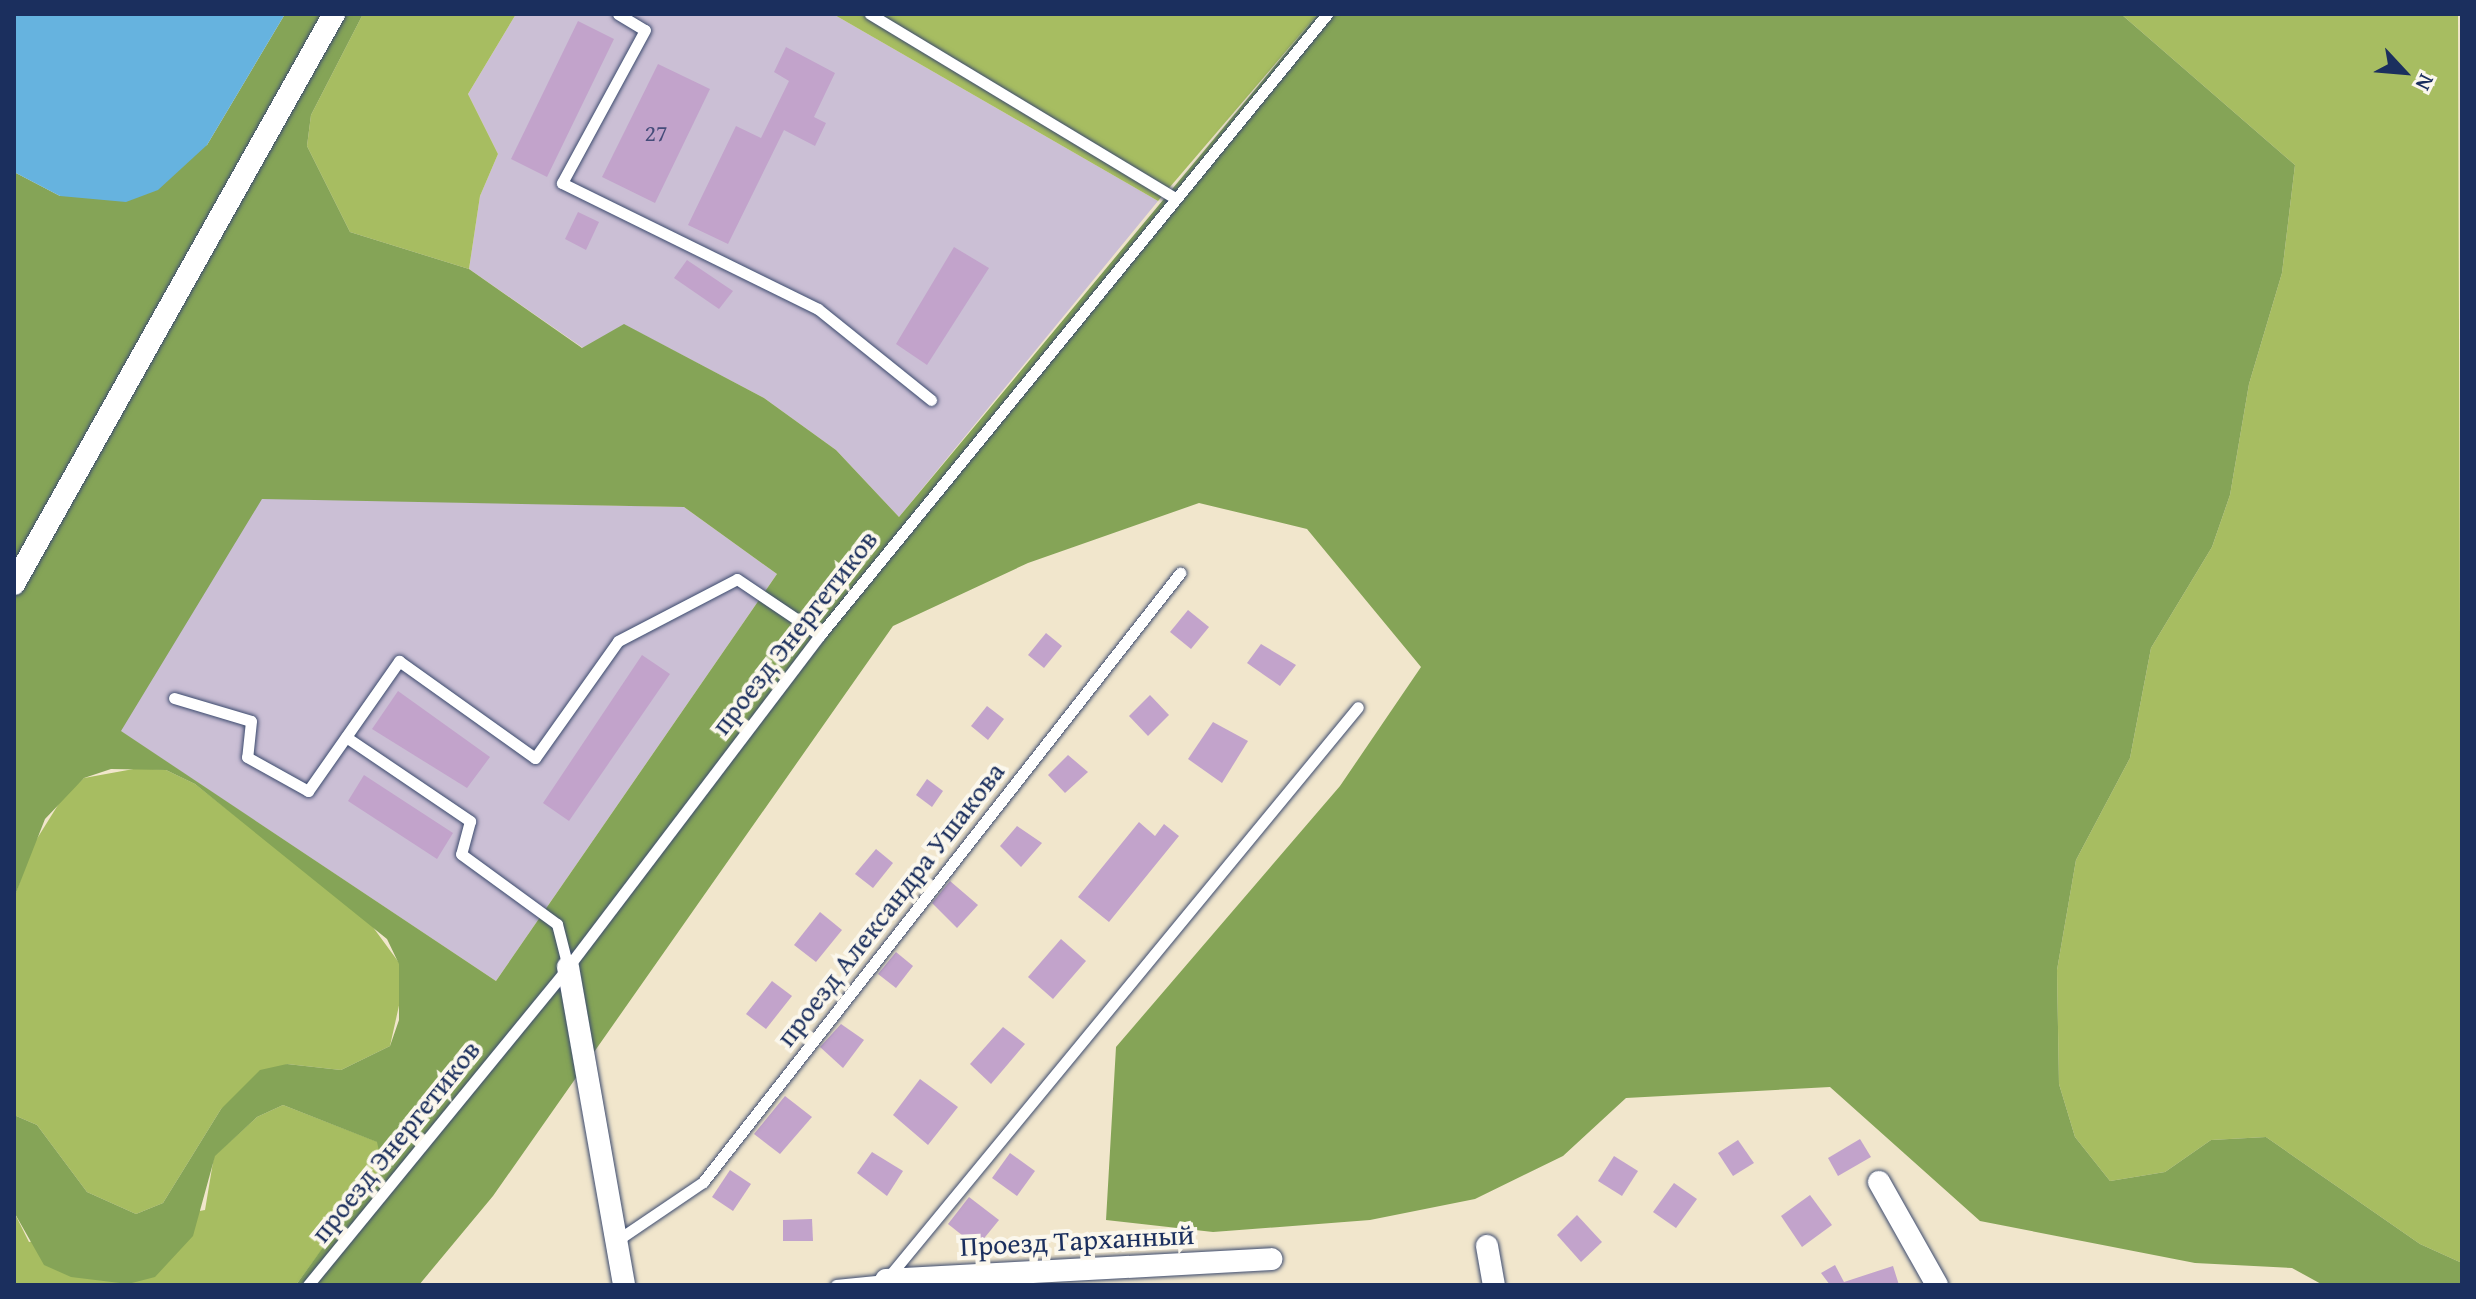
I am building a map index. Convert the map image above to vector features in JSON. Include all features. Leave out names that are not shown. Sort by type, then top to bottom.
[{"type":"street","points":[[14,584],[334,14]]},
{"type":"street","points":[[568,967],[624,1285]]},
{"type":"street","points":[[1879,1182],[1937,1285]]},
{"type":"street","points":[[1487,1246],[1494,1285]]},
{"type":"street","name":"Проезд Тарханный","points":[[886,1280],[1048,1278],[1271,1259]]},
{"type":"lane","points":[[618,14],[645,30],[562,183],[818,309],[931,400]]},
{"type":"lane","points":[[870,14],[1172,196]]},
{"type":"lane","name":"проезд Энергетиков","points":[[308,1285],[568,967],[820,635],[1172,196],[1327,14]]},
{"type":"lane","name":"проезд Александра Ушакова","points":[[615,1242],[703,1182],[1180,573]]},
{"type":"lane","points":[[174,698],[251,721],[247,757],[308,791],[399,661],[535,758],[618,641],[737,579],[820,635]]},
{"type":"lane","points":[[836,1285],[886,1280],[1358,707]]},
{"type":"lane","points":[[346,737],[470,821],[461,854],[557,924],[568,967]]},
{"type":"shaded area","points":[[516,14],[833,14],[1158,201],[899,517],[836,450],[764,398],[625,325],[583,348],[469,269],[480,196],[498,154],[468,94]]},
{"type":"shaded area","points":[[261,498],[684,507],[777,574],[496,981],[120,731]]},
{"type":"green space","points":[[285,14],[363,14],[311,115],[307,146],[350,232],[469,269],[582,348],[624,324],[764,398],[836,450],[899,517],[1318,14],[2121,14],[2295,165],[2282,273],[2249,384],[2230,495],[2212,547],[2151,648],[2130,758],[2076,860],[2057,970],[2059,1084],[2075,1137],[2110,1181],[2165,1172],[2211,1140],[2266,1137],[2420,1244],[2462,1263],[2462,1285],[2323,1285],[2292,1268],[2195,1263],[1980,1221],[1830,1087],[1626,1098],[1563,1156],[1475,1199],[1370,1220],[1213,1232],[1106,1220],[1116,1047],[1340,786],[1421,667],[1307,529],[1199,503],[1028,563],[893,626],[493,1196],[419,1285],[296,1285],[382,1165],[377,1142],[283,1105],[257,1117],[215,1156],[193,1236],[155,1277],[128,1284],[71,1277],[44,1265],[14,1212],[14,1115],[37,1125],[87,1192],[136,1214],[163,1203],[221,1109],[260,1070],[287,1064],[341,1070],[390,1046],[399,1020],[399,964],[387,939],[195,784],[166,770],[111,769],[84,778],[45,819],[14,898],[14,172],[60,196],[207,145]],"holes":[[[262,499],[684,507],[777,574],[496,981],[121,731]]]},
{"type":"green space","points":[[363,14],[516,14],[468,94],[498,154],[480,196],[469,269],[350,232],[307,146],[311,115]]},
{"type":"green space","points":[[833,14],[1318,14],[1158,201]]},
{"type":"green space","points":[[2121,14],[2458,14],[2462,1263],[2420,1244],[2266,1137],[2211,1140],[2165,1172],[2110,1181],[2075,1137],[2059,1084],[2057,970],[2076,860],[2130,758],[2151,648],[2212,547],[2230,495],[2249,384],[2282,273],[2295,165]]},
{"type":"green space","points":[[139,768],[166,770],[195,784],[367,919],[400,964],[402,992],[390,1046],[341,1070],[287,1064],[221,1109],[163,1203],[136,1214],[87,1192],[37,1125],[14,1115],[14,898],[33,845],[63,797],[84,778]]},
{"type":"green space","points":[[283,1105],[378,1142],[383,1166],[296,1285],[14,1285],[14,1212],[29,1242],[205,1210],[214,1156],[257,1117]]},
{"type":"water","points":[[14,14],[285,14],[207,145],[158,190],[126,202],[60,196],[14,172]]},
{"type":"building","points":[[578,21],[614,39],[547,177],[511,159]]},
{"type":"building","points":[[786,47],[835,73],[814,117],[826,123],[815,146],[784,130],[728,244],[688,225],[736,126],[761,138],[789,81],[774,72]]},
{"type":"building","points":[[658,64],[710,89],[655,203],[602,177]]},
{"type":"building","points":[[578,212],[599,222],[586,250],[565,239]]},
{"type":"building","points":[[954,247],[989,268],[927,365],[896,344]]},
{"type":"building","points":[[687,260],[733,291],[719,309],[674,278]]},
{"type":"building","points":[[1188,610],[1209,627],[1191,649],[1170,632]]},
{"type":"building","points":[[1046,633],[1062,646],[1044,668],[1028,655]]},
{"type":"building","points":[[1261,644],[1296,665],[1280,686],[1247,663]]},
{"type":"building","points":[[642,655],[670,674],[569,821],[543,803]]},
{"type":"building","points":[[398,691],[490,757],[467,788],[372,729]]},
{"type":"building","points":[[1150,695],[1169,715],[1148,736],[1129,716]]},
{"type":"building","points":[[987,706],[1004,719],[988,740],[971,726]]},
{"type":"building","points":[[1213,722],[1248,741],[1222,783],[1188,759]]},
{"type":"building","points":[[1068,755],[1088,772],[1065,793],[1048,775]]},
{"type":"building","points":[[364,775],[453,833],[437,859],[348,801]]},
{"type":"building","points":[[927,779],[943,791],[932,807],[916,795]]},
{"type":"building","points":[[1139,822],[1155,836],[1164,824],[1179,836],[1109,922],[1078,897]]},
{"type":"building","points":[[1017,826],[1042,843],[1021,867],[1000,846]]},
{"type":"building","points":[[876,849],[893,863],[873,888],[855,874]]},
{"type":"building","points":[[950,881],[978,905],[957,928],[932,903]]},
{"type":"building","points":[[820,912],[842,930],[816,962],[794,945]]},
{"type":"building","points":[[1061,939],[1086,961],[1053,999],[1028,977]]},
{"type":"building","points":[[896,952],[913,966],[896,988],[878,974]]},
{"type":"building","points":[[772,981],[792,996],[766,1029],[746,1014]]},
{"type":"building","points":[[841,1024],[864,1040],[843,1068],[820,1047]]},
{"type":"building","points":[[1003,1027],[1025,1044],[991,1084],[970,1064]]},
{"type":"building","points":[[920,1079],[958,1107],[928,1145],[893,1115]]},
{"type":"building","points":[[785,1096],[812,1117],[780,1154],[754,1134]]},
{"type":"building","points":[[1860,1139],[1871,1157],[1838,1176],[1828,1158]]},
{"type":"building","points":[[1738,1140],[1754,1163],[1733,1176],[1718,1153]]},
{"type":"building","points":[[872,1152],[903,1171],[887,1196],[857,1173]]},
{"type":"building","points":[[1010,1153],[1035,1171],[1017,1196],[992,1178]]},
{"type":"building","points":[[1614,1156],[1638,1171],[1622,1196],[1598,1181]]},
{"type":"building","points":[[730,1170],[751,1184],[733,1211],[712,1197]]},
{"type":"building","points":[[1674,1183],[1697,1199],[1676,1228],[1653,1212]]},
{"type":"building","points":[[1810,1195],[1832,1225],[1802,1247],[1781,1216]]},
{"type":"building","points":[[969,1197],[999,1220],[977,1247],[948,1224]]},
{"type":"building","points":[[1577,1215],[1602,1242],[1581,1262],[1557,1235]]},
{"type":"building","points":[[812,1219],[813,1241],[783,1241],[783,1220]]},
{"type":"building","points":[[1835,1265],[1844,1282],[1893,1266],[1899,1285],[1830,1285],[1821,1273]]}]
